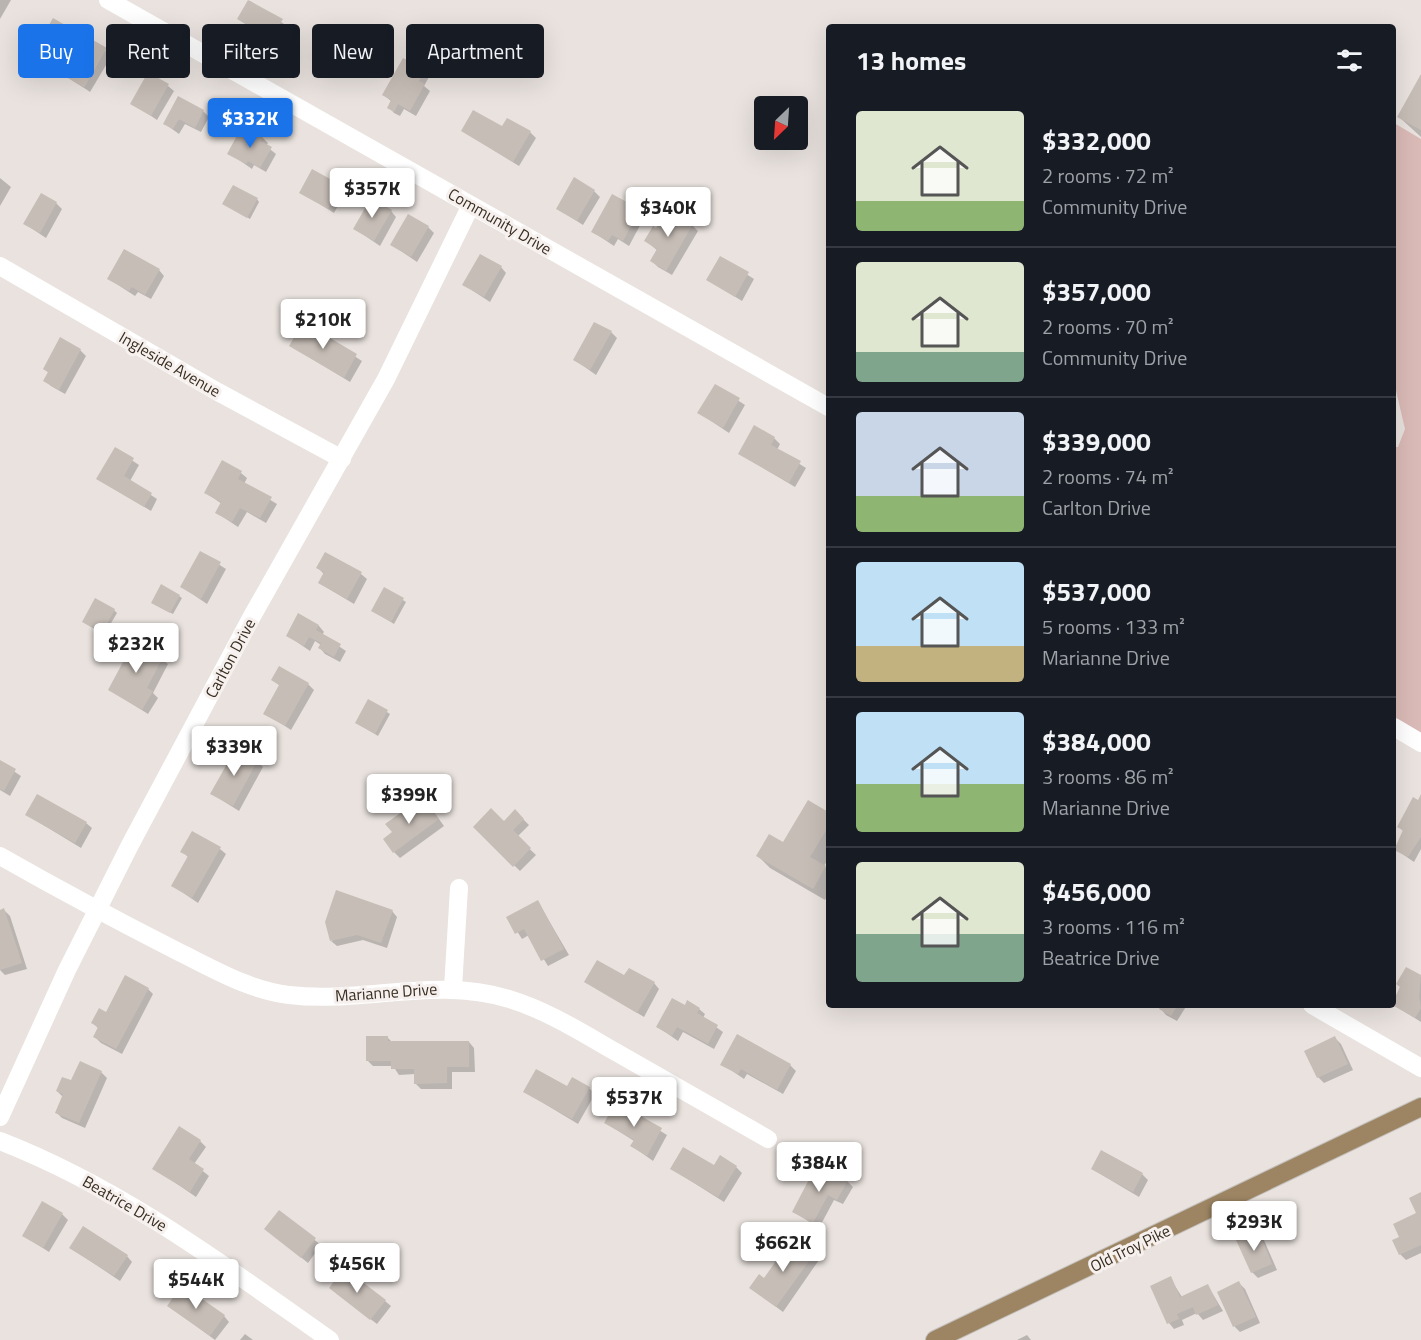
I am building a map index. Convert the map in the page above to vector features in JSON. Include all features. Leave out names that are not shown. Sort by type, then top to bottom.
[{"type":"main road","name":"Old Troy Pike","points":[[935,1340],[1421,1107]]},
{"type":"street","name":"Community Drive","points":[[108,0],[826,406]]},
{"type":"street","name":"Carlton Drive","points":[[0,1117],[97,911],[251,618],[386,379],[471,205]]},
{"type":"street","name":"Ingleside Avenue","points":[[0,266],[218,392],[342,459]]},
{"type":"street","points":[[1396,729],[1421,743]]},
{"type":"street","name":"Marianne Drive","points":[[0,856],[97,911],[232,979],[286,994],[315,997],[453,988],[509,999],[545,1014],[768,1138]]},
{"type":"street","points":[[453,988],[459,888]]},
{"type":"street","points":[[1317,1008],[1421,1068]]},
{"type":"street","name":"Beatrice Drive","points":[[0,1141],[80,1177],[137,1208],[330,1340]]},
{"type":"shaded area","points":[[1396,124],[1421,139],[1421,743],[1396,728],[1396,447],[1405,429],[1396,391]]},
{"type":"building","points":[[248,0],[283,19],[280,24],[245,24],[237,19]]},
{"type":"building","points":[[53,18],[64,24],[49,24]]},
{"type":"building","points":[[94,41],[106,47],[94,71]]},
{"type":"building","points":[[403,58],[406,60],[406,78],[421,78],[419,81],[425,84],[410,111],[398,104],[394,112],[387,108],[391,100],[382,95],[392,78],[394,78]]},
{"type":"building","points":[[1421,74],[1421,130],[1397,117]]},
{"type":"building","points":[[68,78],[90,78],[84,88]]},
{"type":"building","points":[[145,78],[158,78],[169,84],[151,116],[130,104]]},
{"type":"building","points":[[178,96],[204,110],[195,128],[179,119],[173,129],[163,124]]},
{"type":"building","points":[[473,110],[502,126],[507,118],[531,131],[513,162],[461,131]]},
{"type":"building","points":[[240,130],[249,136],[252,130],[263,136],[261,141],[272,147],[260,168],[227,154]]},
{"type":"building","points":[[312,169],[341,185],[328,209],[299,193]]},
{"type":"building","points":[[574,177],[595,190],[577,221],[556,209]]},
{"type":"building","points":[[233,185],[258,198],[247,218],[222,204]]},
{"type":"building","points":[[41,193],[57,202],[40,233],[23,224]]},
{"type":"building","points":[[612,194],[640,209],[623,241],[612,235],[608,241],[591,232]]},
{"type":"building","points":[[371,198],[392,210],[374,241],[353,229]]},
{"type":"building","points":[[668,209],[693,224],[666,271],[650,261],[657,249],[644,241]]},
{"type":"building","points":[[408,214],[429,226],[411,257],[390,245]]},
{"type":"building","points":[[124,249],[160,269],[145,295],[132,287],[129,291],[107,279]]},
{"type":"building","points":[[480,254],[502,266],[484,297],[462,285]]},
{"type":"building","points":[[720,256],[749,272],[735,297],[706,280]]},
{"type":"building","points":[[303,322],[357,354],[344,378],[289,346]]},
{"type":"building","points":[[594,322],[612,331],[590,370],[573,360]]},
{"type":"building","points":[[60,337],[81,349],[59,390],[43,381],[48,372],[43,369]]},
{"type":"building","points":[[715,384],[740,398],[723,428],[697,413]]},
{"type":"building","points":[[754,425],[775,437],[771,445],[801,461],[789,483],[738,454]]},
{"type":"building","points":[[115,447],[134,458],[124,476],[152,493],[144,507],[96,479]]},
{"type":"building","points":[[222,460],[242,471],[238,479],[272,497],[260,518],[240,508],[232,522],[215,513],[221,502],[204,493]]},
{"type":"building","points":[[200,551],[221,562],[201,599],[180,587]]},
{"type":"building","points":[[325,552],[362,572],[347,599],[318,583],[324,572],[316,568]]},
{"type":"building","points":[[161,584],[180,595],[170,613],[151,603]]},
{"type":"building","points":[[384,587],[404,598],[391,622],[371,611]]},
{"type":"building","points":[[95,598],[115,609],[102,633],[82,622]]},
{"type":"building","points":[[298,613],[319,625],[316,630],[341,644],[334,657],[318,648],[321,643],[309,637],[304,646],[286,636]]},
{"type":"building","points":[[137,636],[150,643],[147,648],[163,657],[147,688],[153,691],[142,710],[108,690]]},
{"type":"building","points":[[279,666],[309,683],[285,726],[263,714],[279,685],[271,680]]},
{"type":"building","points":[[368,699],[388,710],[375,734],[355,723]]},
{"type":"building","points":[[236,748],[258,760],[233,806],[210,794]]},
{"type":"building","points":[[0,760],[16,769],[4,791],[0,789]]},
{"type":"building","points":[[37,794],[87,822],[75,843],[25,815]]},
{"type":"building","points":[[1421,794],[1421,837],[1408,857],[1396,851],[1403,830],[1397,827],[1413,797],[1418,800]]},
{"type":"building","points":[[425,800],[439,819],[393,853],[383,839],[392,832],[385,824],[410,806],[413,810]]},
{"type":"building","points":[[808,800],[826,811],[826,831],[810,857],[826,866],[813,889],[756,856],[769,834],[783,842]]},
{"type":"building","points":[[491,808],[504,821],[515,809],[524,819],[513,830],[531,848],[513,867],[473,827]]},
{"type":"building","points":[[192,831],[221,847],[192,898],[171,886],[188,856],[180,852]]},
{"type":"building","points":[[336,890],[393,910],[381,943],[357,935],[330,941],[325,922]]},
{"type":"building","points":[[538,900],[564,949],[541,961],[524,929],[515,934],[506,917]]},
{"type":"building","points":[[4,908],[22,963],[0,970],[0,910]]},
{"type":"building","points":[[597,960],[624,975],[629,968],[655,982],[637,1013],[584,982]]},
{"type":"building","points":[[1406,967],[1421,975],[1419,996],[1421,1008],[1415,1018],[1396,1007],[1396,995],[1400,987],[1396,984]]},
{"type":"building","points":[[125,975],[149,988],[116,1049],[93,1037],[98,1027],[91,1023],[99,1008],[106,1012]]},
{"type":"building","points":[[672,998],[685,1005],[687,1000],[700,1008],[697,1013],[718,1025],[708,1044],[677,1027],[672,1036],[656,1027]]},
{"type":"building","points":[[1160,1008],[1176,1008],[1171,1016]]},
{"type":"building","points":[[737,1034],[791,1064],[777,1090],[741,1069],[738,1074],[720,1065]]},
{"type":"building","points":[[366,1036],[388,1036],[388,1041],[469,1041],[469,1067],[447,1067],[447,1083],[414,1084],[414,1069],[391,1069],[391,1061],[366,1061]]},
{"type":"building","points":[[1335,1036],[1348,1064],[1317,1078],[1304,1051]]},
{"type":"building","points":[[80,1061],[102,1071],[79,1123],[55,1113],[63,1094],[56,1091],[62,1077],[71,1080]]},
{"type":"building","points":[[536,1069],[567,1086],[572,1077],[590,1087],[572,1119],[523,1092]]},
{"type":"building","points":[[616,1102],[662,1128],[647,1156],[630,1146],[634,1140],[604,1123]]},
{"type":"building","points":[[179,1126],[201,1140],[189,1159],[204,1169],[190,1192],[152,1169]]},
{"type":"building","points":[[683,1147],[714,1165],[720,1155],[737,1166],[718,1197],[670,1169]]},
{"type":"building","points":[[1101,1150],[1143,1173],[1133,1192],[1091,1169]]},
{"type":"building","points":[[817,1164],[848,1180],[837,1200],[828,1195],[813,1223],[792,1212]]},
{"type":"building","points":[[1421,1192],[1421,1245],[1399,1255],[1392,1240],[1399,1237],[1393,1224],[1416,1213],[1409,1198]]},
{"type":"building","points":[[42,1201],[63,1213],[43,1248],[22,1236]]},
{"type":"building","points":[[279,1210],[316,1238],[301,1258],[264,1229]]},
{"type":"building","points":[[83,1226],[128,1255],[114,1276],[69,1248]]},
{"type":"building","points":[[1258,1230],[1272,1264],[1251,1273],[1236,1240]]},
{"type":"building","points":[[800,1239],[817,1250],[776,1307],[749,1288],[759,1274],[764,1278],[788,1244],[793,1248]]},
{"type":"building","points":[[344,1268],[386,1300],[370,1320],[329,1288]]},
{"type":"building","points":[[1171,1276],[1180,1297],[1208,1284],[1218,1305],[1196,1315],[1193,1307],[1177,1314],[1179,1319],[1167,1324],[1150,1286]]},
{"type":"building","points":[[1239,1281],[1256,1317],[1233,1327],[1217,1292]]},
{"type":"building","points":[[182,1285],[225,1315],[210,1336],[167,1306]]}]
